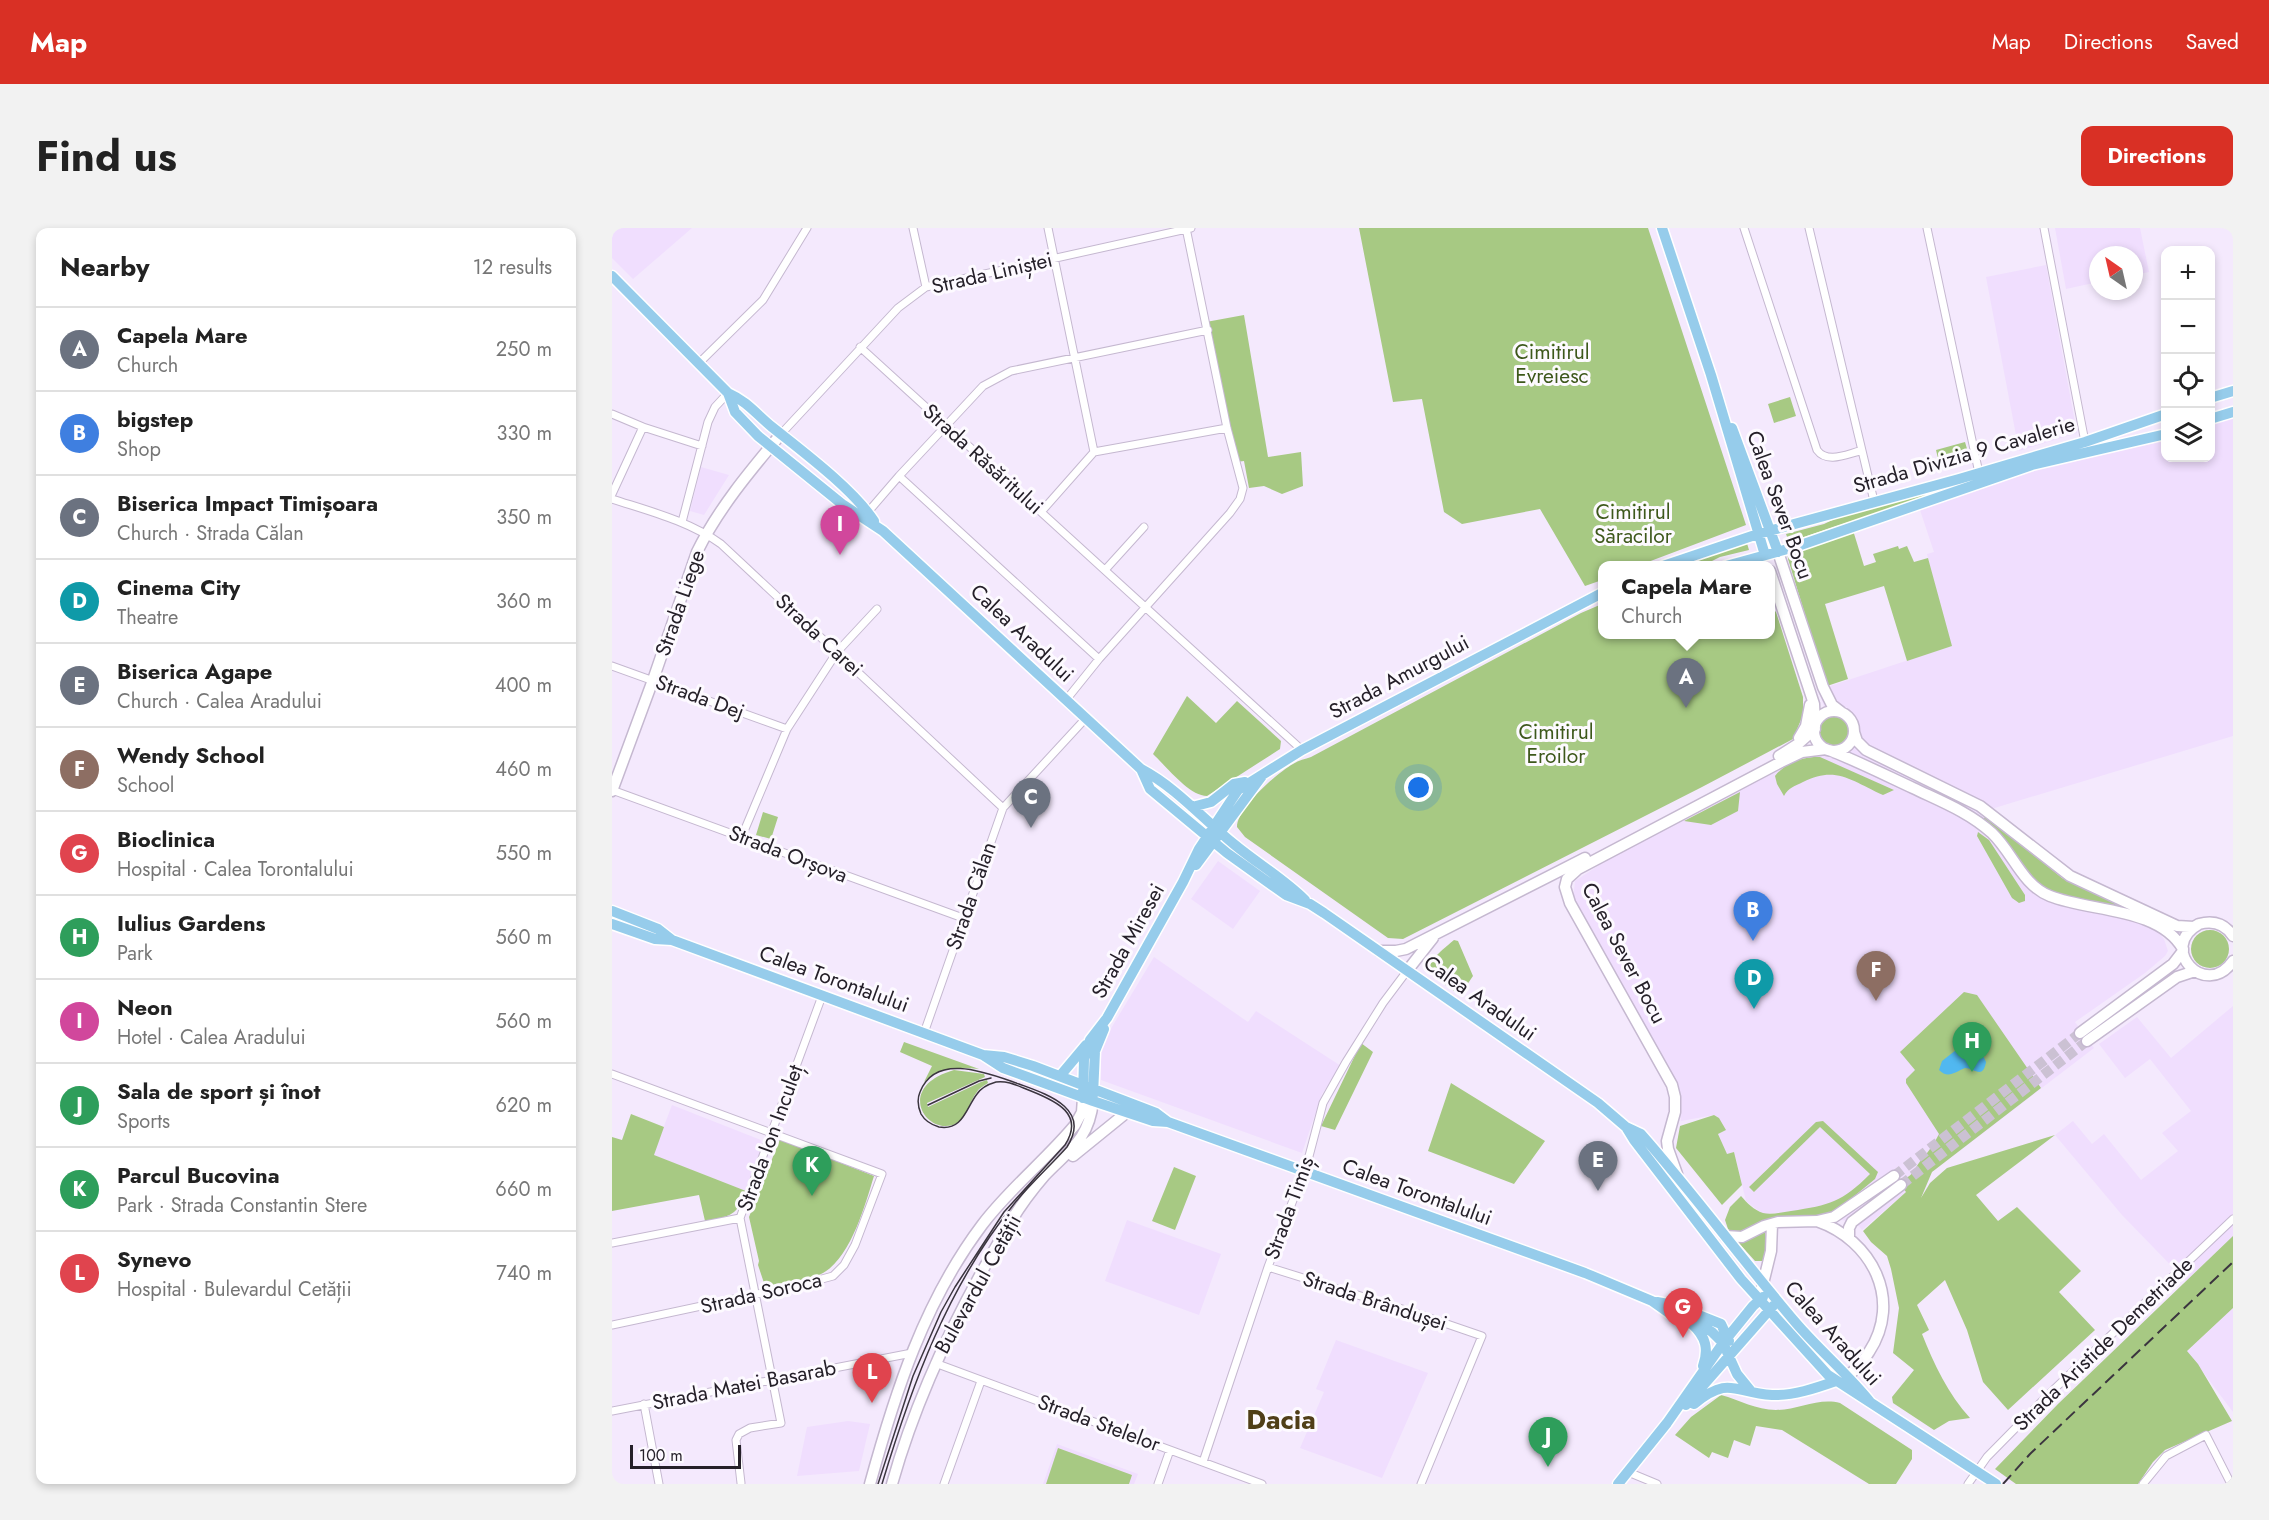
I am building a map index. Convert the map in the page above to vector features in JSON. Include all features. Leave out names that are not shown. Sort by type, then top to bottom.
[{"type":"main road","name":"Calea Sever Bocu","points":[[1662,228],[1711,375],[1766,560]]},
{"type":"main road","name":"Calea Aradului","points":[[612,276],[728,393],[743,400],[839,484],[868,512],[877,527]]},
{"type":"main road","name":"Calea Sever Bocu","points":[[1711,375],[1771,530],[1823,687],[1832,705],[1841,712]]},
{"type":"main road","points":[[2215,397],[2233,391]]},
{"type":"main road","name":"Calea Aradului","points":[[728,393],[735,412],[758,436],[842,504],[877,527],[1141,769],[1159,779],[1310,904],[1598,1103],[1626,1126],[1641,1134],[1763,1284],[1871,1404]]},
{"type":"main road","points":[[2215,418],[2233,412]]},
{"type":"main road","name":"Strada Divizia 9 Cavalerie","points":[[1758,534],[2085,442],[2161,416]]},
{"type":"main road","name":"Strada Liege","points":[[612,790],[697,552],[706,533],[741,483],[781,434]]},
{"type":"main road","name":"Strada Divizia 9 Cavalerie","points":[[1766,560],[1778,552],[2032,465],[2161,435]]},
{"type":"main road","points":[[1678,561],[1758,534]]},
{"type":"main road","name":"Calea Sever Bocu","points":[[1379,951],[1400,951],[1545,879],[1792,748],[1815,728],[1815,712],[1810,694],[1775,586]]},
{"type":"main road","name":"Strada Amurgului","points":[[1217,829],[1230,800],[1248,782],[1262,776],[1302,750],[1557,615],[1598,597]]},
{"type":"main road","points":[[1792,748],[1806,726],[1810,694]]},
{"type":"main road","points":[[2194,927],[2177,926],[2070,876],[1980,806],[1866,750],[1857,741],[1851,720],[1841,712],[1825,714],[1818,721],[1815,728],[1817,741],[1827,750],[1966,813],[1992,834],[2039,891],[2066,902],[2103,908],[2144,921],[2172,935],[2183,950],[2187,963],[2195,972]]},
{"type":"main road","points":[[1827,750],[1836,751],[1846,747],[1853,739],[1854,731]]},
{"type":"main road","name":"Calea Sever Bocu","points":[[1683,1183],[1676,1172],[1668,1149],[1675,1112],[1672,1085],[1570,903],[1565,887],[1567,879],[1578,869],[1613,850],[1802,752],[1827,750]]},
{"type":"main road","name":"Calea Aradului","points":[[1141,769],[1150,789],[1210,840],[1266,883],[1286,895],[1310,904]]},
{"type":"main road","name":"Strada Amurgului","points":[[1217,829],[1262,776]]},
{"type":"main road","points":[[1192,807],[1211,802],[1234,784],[1248,782]]},
{"type":"main road","name":"Strada Miresei","points":[[1088,1100],[1084,1059],[1090,1040],[1107,1018],[1184,882],[1217,829]]},
{"type":"main road","points":[[1545,879],[1565,887]]},
{"type":"main road","name":"Calea Torontalului","points":[[612,911],[658,929],[672,940]]},
{"type":"main road","points":[[2232,919],[2218,923],[2206,922],[2194,927],[2185,937],[2183,950],[2173,964],[2084,1037],[2187,972],[2213,975],[2232,965]]},
{"type":"main road","points":[[2218,923],[2233,936]]},
{"type":"main road","name":"Calea Torontalului","points":[[612,924],[656,939],[672,940],[924,1033],[983,1055],[1003,1068],[1088,1100],[1154,1122],[1168,1122]]},
{"type":"main road","points":[[1407,970],[1440,932]]},
{"type":"main road","name":"Strada Miresei","points":[[1088,1087],[1095,1050],[1107,1018]]},
{"type":"main road","points":[[1060,1076],[1090,1040]]},
{"type":"main road","name":"Calea Torontalului","points":[[983,1055],[1005,1057],[1060,1076],[1156,1113],[1168,1122],[1585,1273],[1652,1301],[1670,1313],[1702,1326],[1725,1340]]},
{"type":"main road","name":"Bulevardul Cetății","points":[[892,1484],[907,1434],[935,1363],[966,1300],[1022,1204],[1048,1172],[1084,1135],[1090,1120],[1088,1100]]},
{"type":"main road","name":"Bulevardul Cetății","points":[[870,1484],[891,1409],[912,1353],[938,1297],[970,1241],[997,1208],[1075,1125],[1088,1100]]},
{"type":"main road","points":[[1048,1172],[1071,1158],[1126,1113]]},
{"type":"main road","name":"Calea Aradului","points":[[1626,1126],[1680,1201],[1759,1299],[1805,1352],[1836,1382],[1996,1484]]},
{"type":"main road","points":[[1725,1236],[1742,1237],[1784,1221],[1817,1221],[1839,1214],[1897,1180],[1852,1222],[1848,1237]]},
{"type":"main road","points":[[1681,1411],[1719,1388],[1735,1387],[1762,1394],[1785,1395],[1836,1382],[1853,1373],[1872,1348],[1884,1317],[1878,1277],[1866,1256],[1848,1237],[1817,1221]]},
{"type":"main road","points":[[1618,1484],[1667,1423],[1725,1340],[1759,1299],[1771,1251],[1772,1224]]},
{"type":"main road","points":[[1667,1423],[1681,1411],[1775,1304],[1775,1297],[1759,1299]]},
{"type":"main road","name":"Calea Torontalului","points":[[1652,1301],[1673,1305],[1721,1324]]},
{"type":"main road","points":[[1749,1312],[1721,1324],[1737,1374],[1750,1390]]},
{"type":"main road","points":[[1685,1319],[1700,1332],[1706,1343],[1706,1357],[1701,1373]]},
{"type":"street","points":[[698,364],[763,300],[807,228]]},
{"type":"street","points":[[913,228],[926,287]]},
{"type":"street","points":[[1048,228],[1094,452]]},
{"type":"street","points":[[1066,700],[1099,659],[1240,499],[1243,488],[1227,428],[1188,228]]},
{"type":"street","name":"Strada Liniștei","points":[[781,434],[898,308],[926,287],[1188,228]]},
{"type":"street","points":[[1744,228],[1817,450],[1820,454],[1833,458],[1860,451]]},
{"type":"street","points":[[1809,228],[1860,451],[1874,501]]},
{"type":"street","points":[[1928,228],[1979,473]]},
{"type":"street","points":[[2044,228],[2085,442]]},
{"type":"street","points":[[868,512],[983,386],[1011,371],[1075,360],[1208,330]]},
{"type":"street","name":"Strada Răsăritului","points":[[860,347],[1302,750]]},
{"type":"street","points":[[682,522],[711,413],[728,393]]},
{"type":"street","points":[[612,414],[643,427],[702,446]]},
{"type":"street","points":[[612,497],[643,427]]},
{"type":"street","points":[[1041,512],[1094,452],[1227,428]]},
{"type":"street","points":[[899,476],[1099,659]]},
{"type":"street","name":"Strada Carei","points":[[612,497],[682,522],[706,533],[721,544],[1003,808]]},
{"type":"street","points":[[1105,570],[1144,527]]},
{"type":"street","points":[[742,836],[787,729],[837,652],[877,609]]},
{"type":"street","name":"Strada Dej","points":[[612,666],[787,729]]},
{"type":"street","name":"Strada Călan","points":[[924,1033],[1003,808],[1086,718]]},
{"type":"street","name":"Strada Orșova","points":[[612,790],[963,918]]},
{"type":"street","name":"Strada Timiș","points":[[1203,1462],[1268,1267],[1304,1173],[1323,1103],[1361,1037],[1407,970]]},
{"type":"street","name":"Strada Ion Inculeț","points":[[741,1483],[736,1440],[739,1434],[750,1428],[781,1423],[740,1218],[822,996]]},
{"type":"street","points":[[612,1074],[772,1133]]},
{"type":"street","name":"Strada Soroca","points":[[612,1325],[828,1279],[844,1266],[855,1245],[882,1174],[772,1133]]},
{"type":"street","points":[[612,1243],[740,1218]]},
{"type":"street","name":"Strada Aristide Demetriade","points":[[1968,1484],[1976,1471],[2006,1437],[2048,1395],[2233,1219]]},
{"type":"street","name":"Strada Brândușei","points":[[1268,1267],[1482,1336],[1421,1484]]},
{"type":"street","name":"Strada Matei Basarab","points":[[612,1411],[773,1378],[912,1353]]},
{"type":"street","name":"Strada Stelelor","points":[[935,1363],[1262,1484]]},
{"type":"street","points":[[944,1484],[981,1381]]},
{"type":"street","points":[[644,1404],[659,1484]]},
{"type":"street","points":[[2143,1484],[2166,1456],[2206,1435],[2231,1484]]},
{"type":"street","points":[[1158,1484],[1170,1450]]},
{"type":"street","points":[[1628,1472],[1657,1484]]},
{"type":"shaded area","points":[[612,228],[692,228],[633,279],[612,258]]},
{"type":"shaded area","points":[[2055,228],[2140,228],[2149,272],[2143,273],[2143,246],[2089,246],[2089,284],[2066,289]]},
{"type":"shaded area","points":[[2046,265],[2077,433],[2019,451],[1986,277]]},
{"type":"shaded area","points":[[2233,412],[2233,736],[1978,813],[2075,887],[2097,900],[2144,915],[2164,939],[2168,951],[2145,973],[2075,1022],[2094,1048],[1906,1192],[1862,1230],[1855,1222],[1786,1212],[1766,1214],[1760,1212],[1746,1201],[1734,1152],[1727,1155],[1718,1134],[1726,1130],[1718,1117],[1714,1115],[1681,1121],[1678,1104],[1573,899],[1575,881],[1659,826],[1834,733],[1818,690],[1951,646],[1927,554],[1934,552],[1918,504],[2068,456],[2161,435],[2161,462],[2215,462],[2215,418]]},
{"type":"shaded area","points":[[701,467],[729,475],[704,515],[690,511]]},
{"type":"shaded area","points":[[1218,861],[1260,891],[1233,929],[1191,899]]},
{"type":"shaded area","points":[[1154,957],[1248,1022],[1256,1011],[1341,1066],[1322,1094],[1302,1153],[1101,1080],[1101,1045]]},
{"type":"shaded area","points":[[2233,1006],[2233,1236],[2186,1281],[2122,1215],[2055,1135],[2073,1121],[2092,1144],[2104,1134],[2141,1180],[2178,1151],[2162,1133],[2191,1111],[2150,1059],[2125,1078],[2099,1044],[2137,1017],[2171,1058]]},
{"type":"shaded area","points":[[672,1105],[761,1140],[762,1146],[746,1191],[653,1155]]},
{"type":"shaded area","points":[[1127,1220],[1221,1254],[1199,1315],[1105,1281]]},
{"type":"shaded area","points":[[2233,1308],[2233,1412],[2187,1351]]},
{"type":"shaded area","points":[[1336,1340],[1428,1373],[1382,1478],[1300,1448],[1324,1392],[1316,1389]]},
{"type":"shaded area","points":[[848,1421],[870,1424],[859,1471],[797,1476],[807,1427]]},
{"type":"shaded area","points":[[1057,1444],[1138,1474],[1134,1484],[1043,1484]]},
{"type":"green space","name":"Cimitirul Evreiesc","points":[[1359,228],[1648,228],[1746,525],[1651,561],[1598,561],[1598,581],[1585,586],[1540,509],[1462,524],[1444,512],[1422,399],[1393,402]]},
{"type":"green space","points":[[1244,315],[1268,457],[1301,452],[1303,486],[1282,494],[1264,486],[1249,488],[1244,461],[1236,462],[1206,322]]},
{"type":"green space","points":[[1790,397],[1796,416],[1774,423],[1768,404]]},
{"type":"green space","points":[[1965,442],[1970,459],[1940,467],[1936,450]]},
{"type":"green space","points":[[1969,482],[1789,542],[1786,534],[1824,524],[1845,514]]},
{"type":"green space","points":[[1852,527],[1864,566],[1876,562],[1873,554],[1898,546],[1899,549],[1907,546],[1914,562],[1928,558],[1952,646],[1907,661],[1884,586],[1825,604],[1848,679],[1827,686],[1788,559],[1787,549]]},
{"type":"green space","points":[[1746,540],[1749,550],[1712,561],[1688,561]]},
{"type":"green space","name":"Cimitirul Eroilor","points":[[1598,606],[1598,639],[1775,639],[1775,611],[1803,697],[1803,715],[1793,739],[1403,939],[1388,938],[1245,837],[1237,827],[1250,801],[1268,783],[1293,764],[1311,757]]},
{"type":"green space","points":[[1187,696],[1216,723],[1237,701],[1281,741],[1280,749],[1207,796],[1200,795],[1178,780],[1153,754]]},
{"type":"green space","points":[[1835,712],[1849,717],[1854,731],[1849,745],[1835,750],[1821,745],[1816,731],[1821,717]]},
{"type":"green space","points":[[1820,757],[1894,790],[1883,795],[1853,780],[1825,775],[1795,786],[1784,796],[1775,776],[1779,771],[1795,761]]},
{"type":"green space","points":[[1740,792],[1738,811],[1711,825],[1684,821]]},
{"type":"green space","points":[[763,812],[778,817],[771,839],[756,835]]},
{"type":"green space","points":[[1986,815],[2062,878],[2124,906],[2068,899],[2041,888],[1982,822]]},
{"type":"green space","points":[[1978,832],[1989,840],[2025,895],[2025,901],[2019,903],[2012,898],[1977,836]]},
{"type":"green space","points":[[2210,930],[2223,936],[2229,949],[2223,962],[2210,968],[2197,962],[2191,949],[2197,936]]},
{"type":"green space","points":[[1454,940],[1458,941],[1473,976],[1460,995],[1439,981],[1430,970],[1434,958]]},
{"type":"green space","points":[[1964,992],[1977,995],[2041,1088],[1932,1172],[1921,1198],[1930,1183],[1947,1168],[2055,1135],[1976,1195],[1998,1221],[2017,1207],[2081,1271],[2059,1292],[2095,1330],[2008,1410],[1983,1382],[1967,1330],[1945,1280],[1917,1305],[1929,1330],[1922,1334],[1942,1378],[1970,1418],[1949,1421],[1934,1430],[1893,1403],[1892,1397],[1914,1370],[1893,1353],[1899,1308],[1887,1256],[1871,1242],[1863,1231],[1906,1192],[1896,1179],[1902,1179],[1913,1173],[1939,1134],[1906,1083],[1906,1079],[1915,1070],[1900,1052]]},
{"type":"green space","points":[[904,1042],[979,1069],[950,1069],[936,1073],[924,1082],[932,1066],[900,1052]]},
{"type":"green space","points":[[1361,1043],[1373,1052],[1335,1130],[1321,1126]]},
{"type":"green space","points":[[954,1070],[984,1074],[985,1077],[927,1103],[928,1107],[981,1082],[987,1080],[988,1083],[980,1088],[960,1121],[949,1126],[938,1125],[928,1119],[922,1110],[920,1100],[924,1089],[935,1078]]},
{"type":"green space","points":[[1451,1083],[1545,1141],[1514,1184],[1428,1151]]},
{"type":"green space","points":[[631,1114],[664,1127],[654,1155],[746,1191],[736,1210],[727,1216],[705,1221],[699,1195],[612,1211],[612,1137],[622,1140]]},
{"type":"green space","points":[[1714,1115],[1719,1118],[1726,1130],[1718,1134],[1727,1154],[1734,1152],[1742,1185],[1722,1205],[1676,1148],[1680,1126]]},
{"type":"green space","points":[[1823,1121],[1878,1172],[1875,1179],[1835,1212],[1823,1216],[1768,1220],[1736,1234],[1728,1229],[1725,1220],[1730,1207],[1741,1196],[1763,1213],[1774,1214],[1804,1209],[1835,1201],[1851,1191],[1870,1174],[1820,1127],[1754,1192],[1749,1187],[1816,1122]]},
{"type":"green space","points":[[780,1139],[874,1176],[855,1232],[848,1246],[830,1268],[813,1277],[765,1286],[758,1265],[749,1217]]},
{"type":"green space","points":[[1174,1167],[1196,1176],[1175,1230],[1152,1221]]},
{"type":"green space","points":[[1762,1231],[1765,1233],[1767,1253],[1764,1261],[1755,1261],[1737,1241]]},
{"type":"green space","points":[[2233,1236],[2233,1308],[2187,1351],[2198,1364],[2232,1421],[2165,1450],[2153,1462],[2138,1484],[2016,1484],[1995,1469],[2058,1404]]},
{"type":"green space","points":[[1721,1395],[1769,1410],[1824,1402],[1840,1403],[1912,1450],[1912,1459],[1896,1484],[1869,1484],[1782,1430],[1756,1426],[1750,1446],[1734,1440],[1728,1458],[1712,1452],[1709,1458],[1675,1435],[1691,1417]]},
{"type":"green space","points":[[1058,1448],[1132,1475],[1129,1484],[1046,1484]]},
{"type":"water","points":[[1976,1041],[1986,1062],[1983,1071],[1978,1072],[1965,1068],[1955,1073],[1945,1074],[1939,1070],[1942,1061],[1956,1050],[1957,1042]]},
{"type":"tunnel","points":[[1894,1176],[2080,1033]]},
{"type":"tunnel","points":[[1901,1185],[2087,1041]]},
{"type":"tram line","points":[[878,1484],[913,1376],[941,1312],[1004,1212],[1065,1145],[1070,1134],[1072,1125],[1070,1117],[1058,1104],[1005,1082],[985,1086],[954,1126],[939,1127],[929,1122],[921,1114],[918,1097],[928,1079],[938,1072],[951,1069],[979,1071],[1053,1098],[1070,1113],[1074,1122],[1073,1134],[1067,1147],[1020,1197],[991,1235],[951,1302],[920,1373],[882,1484]]},
{"type":"tram line","points":[[928,1105],[979,1081],[991,1078]]},
{"type":"railway","points":[[2003,1484],[2030,1454],[2233,1262]]},
{"type":"place","name":"Neon","points":[[840,555]]},
{"type":"place","name":"Capela Mare","points":[[1686,708]]},
{"type":"place","name":"Biserica Impact Timișoara","points":[[1031,828]]},
{"type":"place","name":"bigstep","points":[[1753,941]]},
{"type":"place","name":"Wendy School","points":[[1876,1001]]},
{"type":"place","name":"Cinema City","points":[[1754,1009]]},
{"type":"place","name":"Iulius Gardens","points":[[1972,1072]]},
{"type":"place","name":"Biserica Agape","points":[[1598,1191]]},
{"type":"place","name":"Parcul Bucovina","points":[[812,1196]]},
{"type":"place","name":"Bioclinica","points":[[1683,1338]]},
{"type":"place","name":"Synevo","points":[[872,1403]]},
{"type":"place","name":"Sala de sport și înot","points":[[1548,1467]]},
{"type":"district","name":"Dacia","points":[[1281,1420]]},
{"type":"park label","name":"Cimitirul Săracilor","points":[[1633,524]]}]
